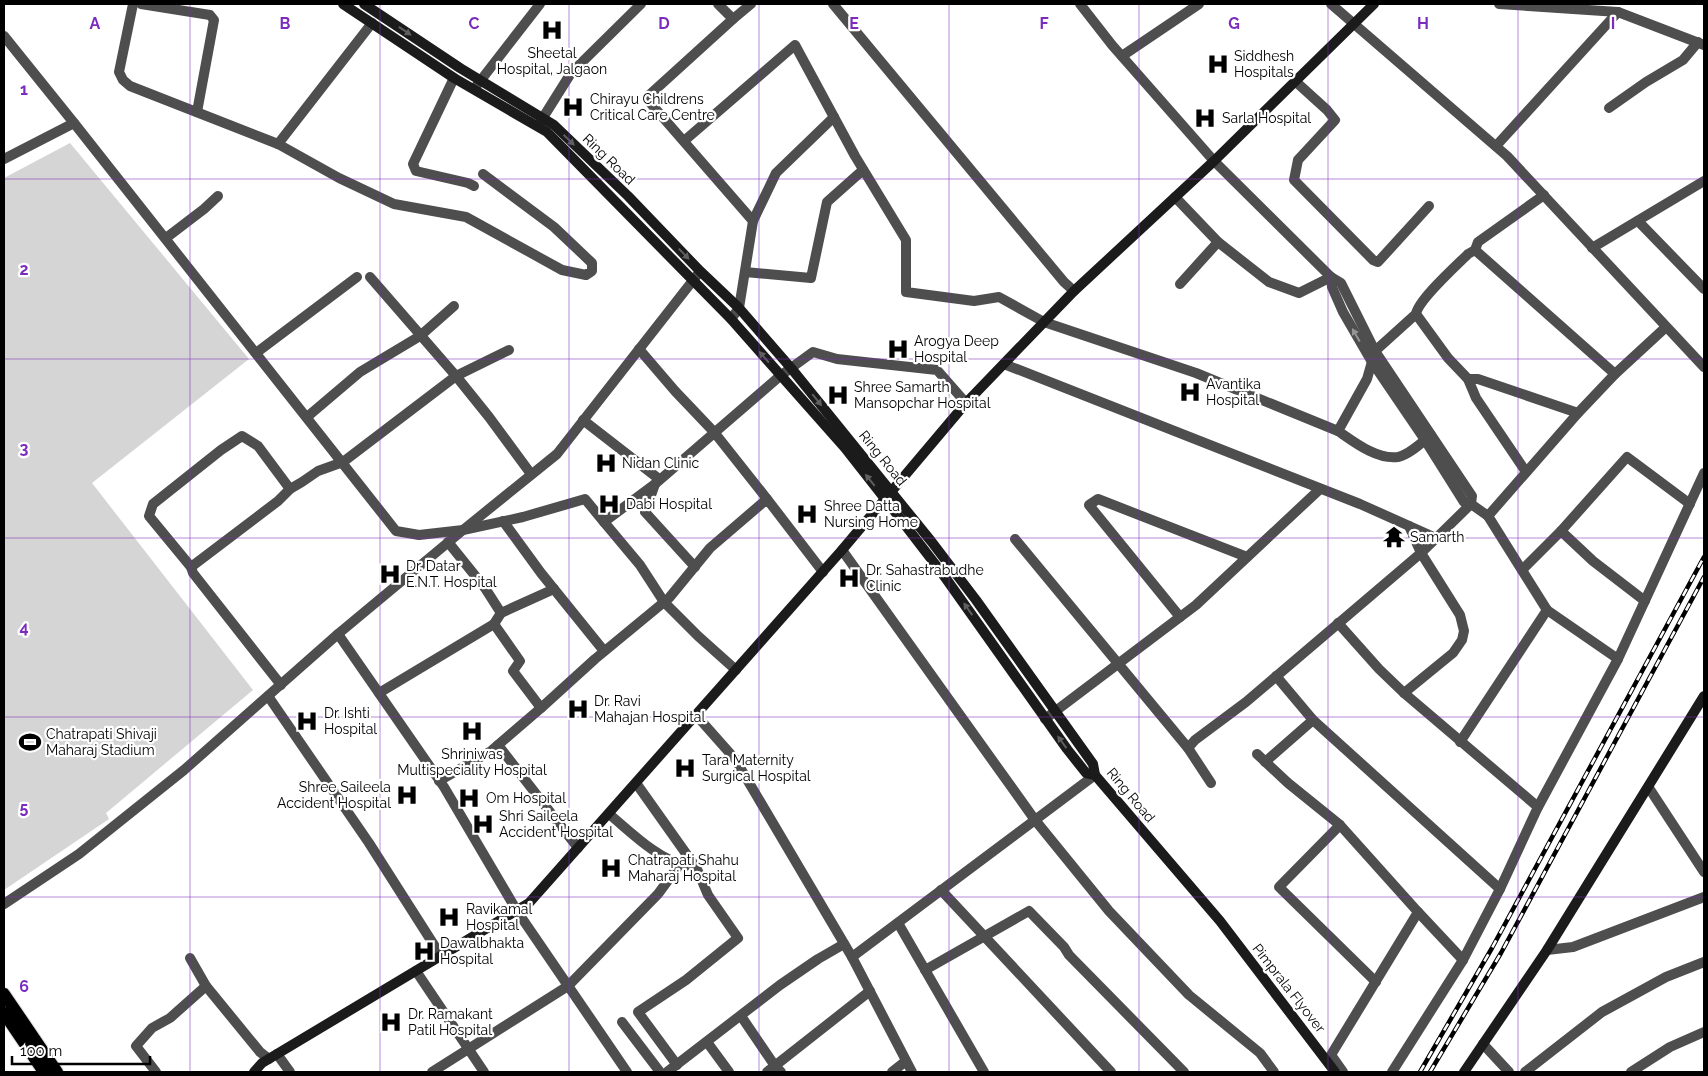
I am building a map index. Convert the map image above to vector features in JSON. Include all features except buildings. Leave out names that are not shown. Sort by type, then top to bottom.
[{"type":"main road","points":[[343,4],[454,78],[540,121],[547,132],[731,319],[780,376],[889,495],[1045,718],[1086,773],[1095,775]]},
{"type":"main road","name":"Ring Road","points":[[364,4],[540,121],[554,125],[628,196],[700,271],[739,308],[791,368],[889,495],[976,600],[1054,712],[1093,764],[1095,775],[1220,921]]},
{"type":"main road","points":[[254,1072],[262,1063],[273,1056],[529,903],[823,572],[966,403],[1074,291],[1214,160],[1374,4]]},
{"type":"main road","points":[[1464,1072],[1547,950],[1649,788],[1704,696]]},
{"type":"main road","name":"Pimprala Flyover","points":[[1220,921],[1335,1072]]},
{"type":"main road","points":[[4,994],[58,1072]]},
{"type":"main road","points":[[4,1012],[44,1072]]},
{"type":"street","points":[[133,4],[120,72],[123,80],[134,88],[278,144],[339,178],[394,204],[466,217],[562,270],[586,275],[592,271],[592,263],[554,227],[483,174]]},
{"type":"street","points":[[141,4],[210,15],[214,20],[197,112]]},
{"type":"street","points":[[474,89],[540,4]]},
{"type":"street","points":[[540,121],[571,73],[641,4]]},
{"type":"street","points":[[718,4],[733,19]]},
{"type":"street","points":[[751,4],[646,98],[753,221]]},
{"type":"street","points":[[833,4],[1064,282],[1074,291]]},
{"type":"street","points":[[1080,4],[1122,56],[1214,160],[1331,277],[1341,283],[1375,351],[1428,437]]},
{"type":"street","points":[[1122,56],[1199,4]]},
{"type":"street","points":[[1331,4],[1508,156],[1704,367]]},
{"type":"street","points":[[1499,4],[1618,12],[1701,44],[1683,60],[1608,108]]},
{"type":"street","points":[[1496,146],[1618,12]]},
{"type":"street","points":[[278,144],[372,23]]},
{"type":"street","points":[[4,36],[166,238],[396,531],[419,534],[463,530],[585,499],[640,565],[664,602],[736,670]]},
{"type":"street","points":[[684,141],[795,45],[864,170],[906,240],[906,292],[974,301],[999,297],[1044,322],[1196,373],[1338,432],[1381,455],[1399,457],[1428,437]]},
{"type":"street","points":[[454,78],[413,167],[416,171],[474,186]]},
{"type":"street","points":[[1295,81],[1327,110],[1335,120],[1298,160],[1294,180],[1373,260],[1378,262],[1429,206]]},
{"type":"street","points":[[731,319],[739,308],[753,221],[776,173],[834,117]]},
{"type":"street","points":[[4,159],[74,123]]},
{"type":"street","points":[[745,272],[811,278],[827,202],[864,170]]},
{"type":"street","points":[[1592,248],[1704,181]]},
{"type":"street","points":[[1338,432],[1367,380],[1375,351],[1416,314],[1416,310],[1433,290],[1468,254],[1475,250],[1478,242],[1544,195]]},
{"type":"street","points":[[166,238],[218,196]]},
{"type":"street","points":[[1175,197],[1218,242],[1269,282],[1299,293],[1331,277]]},
{"type":"street","points":[[1638,220],[1704,290]]},
{"type":"street","points":[[1180,284],[1218,242]]},
{"type":"street","points":[[1475,250],[1615,374]]},
{"type":"street","points":[[4,904],[79,854],[184,770],[338,634],[557,454],[700,271]]},
{"type":"street","points":[[370,277],[489,416],[531,474]]},
{"type":"street","points":[[1188,748],[1195,740],[1246,702],[1421,553],[1471,504],[1472,496],[1372,362],[1343,312],[1332,288],[1331,277]]},
{"type":"street","points":[[256,352],[357,278]]},
{"type":"street","points":[[307,417],[360,372],[420,336],[454,306]]},
{"type":"street","points":[[1416,314],[1448,358],[1468,379],[1476,398],[1526,472]]},
{"type":"street","points":[[1488,516],[1578,413],[1615,374],[1666,327]]},
{"type":"street","points":[[639,349],[714,432],[823,572]]},
{"type":"street","points":[[191,567],[278,501],[290,488],[318,471],[343,462],[456,376],[509,350]]},
{"type":"street","points":[[604,522],[657,482],[780,376],[813,352],[837,359],[937,370],[966,403]]},
{"type":"street","points":[[1004,364],[1320,489],[1436,538]]},
{"type":"street","points":[[1468,379],[1478,379],[1578,413]]},
{"type":"street","points":[[583,420],[657,482]]},
{"type":"street","points":[[281,685],[193,573],[191,567],[149,516],[153,504],[221,450],[242,436],[258,446],[290,488]]},
{"type":"street","points":[[1522,570],[1561,531],[1627,457],[1690,504]]},
{"type":"street","points":[[1392,1072],[1463,960],[1500,889],[1538,806],[1618,658],[1704,473]]},
{"type":"street","points":[[657,482],[645,512],[695,567]]},
{"type":"street","points":[[1045,718],[1196,605],[1320,489]]},
{"type":"street","points":[[1180,616],[1089,505],[1095,499],[1098,498],[1120,506],[1247,557]]},
{"type":"street","points":[[439,781],[491,751],[542,708],[604,651],[664,602],[710,548],[767,499]]},
{"type":"street","points":[[1471,504],[1488,516],[1547,610],[1618,658]]},
{"type":"street","points":[[503,521],[604,651]]},
{"type":"street","points":[[1404,693],[1453,653],[1462,640],[1464,631],[1460,615],[1421,553],[1409,526]]},
{"type":"street","points":[[1561,531],[1593,561],[1645,601]]},
{"type":"street","points":[[1015,539],[1188,748],[1211,783]]},
{"type":"street","points":[[448,542],[485,588],[501,613]]},
{"type":"street","points":[[842,550],[1035,820],[1109,911],[1189,996],[1260,1053],[1274,1072]]},
{"type":"street","points":[[379,693],[494,624],[501,613],[554,589]]},
{"type":"street","points":[[1460,742],[1547,610]]},
{"type":"street","points":[[1338,623],[1379,669],[1404,693],[1538,806]]},
{"type":"street","points":[[494,624],[520,661],[513,671],[542,708]]},
{"type":"street","points":[[338,634],[439,781],[517,911],[627,1072]]},
{"type":"street","points":[[1276,676],[1313,720],[1500,889]]},
{"type":"street","points":[[268,696],[369,843],[440,956]]},
{"type":"street","points":[[696,715],[735,759],[852,957],[912,1072]]},
{"type":"street","points":[[1265,762],[1313,720]]},
{"type":"street","points":[[498,745],[578,848]]},
{"type":"street","points":[[1257,754],[1288,783],[1340,825],[1463,960]]},
{"type":"street","points":[[852,957],[1095,775]]},
{"type":"street","points":[[636,783],[697,869],[708,895],[738,938],[686,980],[638,1012],[677,1064]]},
{"type":"street","points":[[1649,788],[1704,872]]},
{"type":"street","points":[[609,814],[642,841],[674,863],[697,869]]},
{"type":"street","points":[[1340,825],[1279,887],[1376,982]]},
{"type":"street","points":[[432,1072],[568,986],[658,894],[680,864]]},
{"type":"street","points":[[942,890],[1111,1072]]},
{"type":"street","points":[[1547,950],[1573,947],[1704,897]]},
{"type":"street","points":[[925,970],[1029,910],[1064,947],[1069,955],[1184,1072]]},
{"type":"street","points":[[1343,1072],[1331,1055],[1418,912]]},
{"type":"street","points":[[898,923],[984,1072]]},
{"type":"street","points":[[668,1072],[780,985],[844,944]]},
{"type":"street","points":[[190,958],[206,986],[260,1052],[273,1056],[290,1072]]},
{"type":"street","points":[[1525,1072],[1602,1012],[1666,977],[1704,962]]},
{"type":"street","points":[[416,971],[484,1072]]},
{"type":"street","points":[[156,1072],[136,1046],[152,1028],[170,1018],[206,986]]},
{"type":"street","points":[[741,1016],[774,1070],[870,991]]},
{"type":"street","points":[[622,1022],[660,1072]]},
{"type":"street","points":[[1631,1072],[1670,1047],[1704,1032]]},
{"type":"street","points":[[707,1042],[729,1072]]},
{"type":"street","points":[[1483,1044],[1508,1072]]},
{"type":"street","points":[[892,1072],[906,1061]]},
{"type":"shaded area","points":[[70,143],[249,359],[92,483],[253,690],[106,813],[109,819],[4,890],[4,178]]},
{"type":"railway","points":[[1420,1072],[1492,948],[1704,557]]},
{"type":"railway","points":[[1430,1072],[1501,953],[1704,577]]},
{"type":"place","name":"Sheetal Hospital, Jalgaon","points":[[552,30]]},
{"type":"place","name":"Siddhesh Hospitals","points":[[1218,64]]},
{"type":"place","name":"Chirayu Childrens Critical Care Centre","points":[[573,107]]},
{"type":"place","name":"Sarla Hospital","points":[[1205,118]]},
{"type":"place","name":"Arogya Deep Hospital","points":[[898,349]]},
{"type":"place","name":"Avantika Hospital","points":[[1190,392]]},
{"type":"place","name":"Shree Samarth Mansopchar Hospital","points":[[838,395]]},
{"type":"place","name":"Nidan Clinic","points":[[606,463]]},
{"type":"place","name":"Dabi Hospital","points":[[609,504]]},
{"type":"place","name":"Shree Datta Nursing Home","points":[[807,514]]},
{"type":"place","name":"Samarth","points":[[1394,537]]},
{"type":"place","name":"Dr. Datar E.N.T. Hospital","points":[[390,574]]},
{"type":"place","name":"Dr. Sahastrabudhe Clinic","points":[[849,578]]},
{"type":"place","name":"Dr. Ravi Mahajan Hospital","points":[[578,709]]},
{"type":"place","name":"Dr. Ishti Hospital","points":[[307,721]]},
{"type":"place","name":"Shriniwas Multispeciality Hospital","points":[[472,731]]},
{"type":"place","name":"Chatrapati Shivaji Maharaj Stadium","points":[[30,742]]},
{"type":"place","name":"Tara Maternity Surgical Hospital","points":[[685,768]]},
{"type":"place","name":"Shree Saileela Accident Hospital","points":[[407,795]]},
{"type":"place","name":"Om Hospital","points":[[469,798]]},
{"type":"place","name":"Shri Saileela Accident Hospital","points":[[483,824]]},
{"type":"place","name":"Chatrapati Shahu Maharaj Hospital","points":[[611,868]]},
{"type":"place","name":"Ravikamal Hospital","points":[[449,917]]},
{"type":"place","name":"Dawalbhakta Hospital","points":[[424,951]]},
{"type":"place","name":"Dr. Ramakant Patil Hospital","points":[[391,1022]]}]
